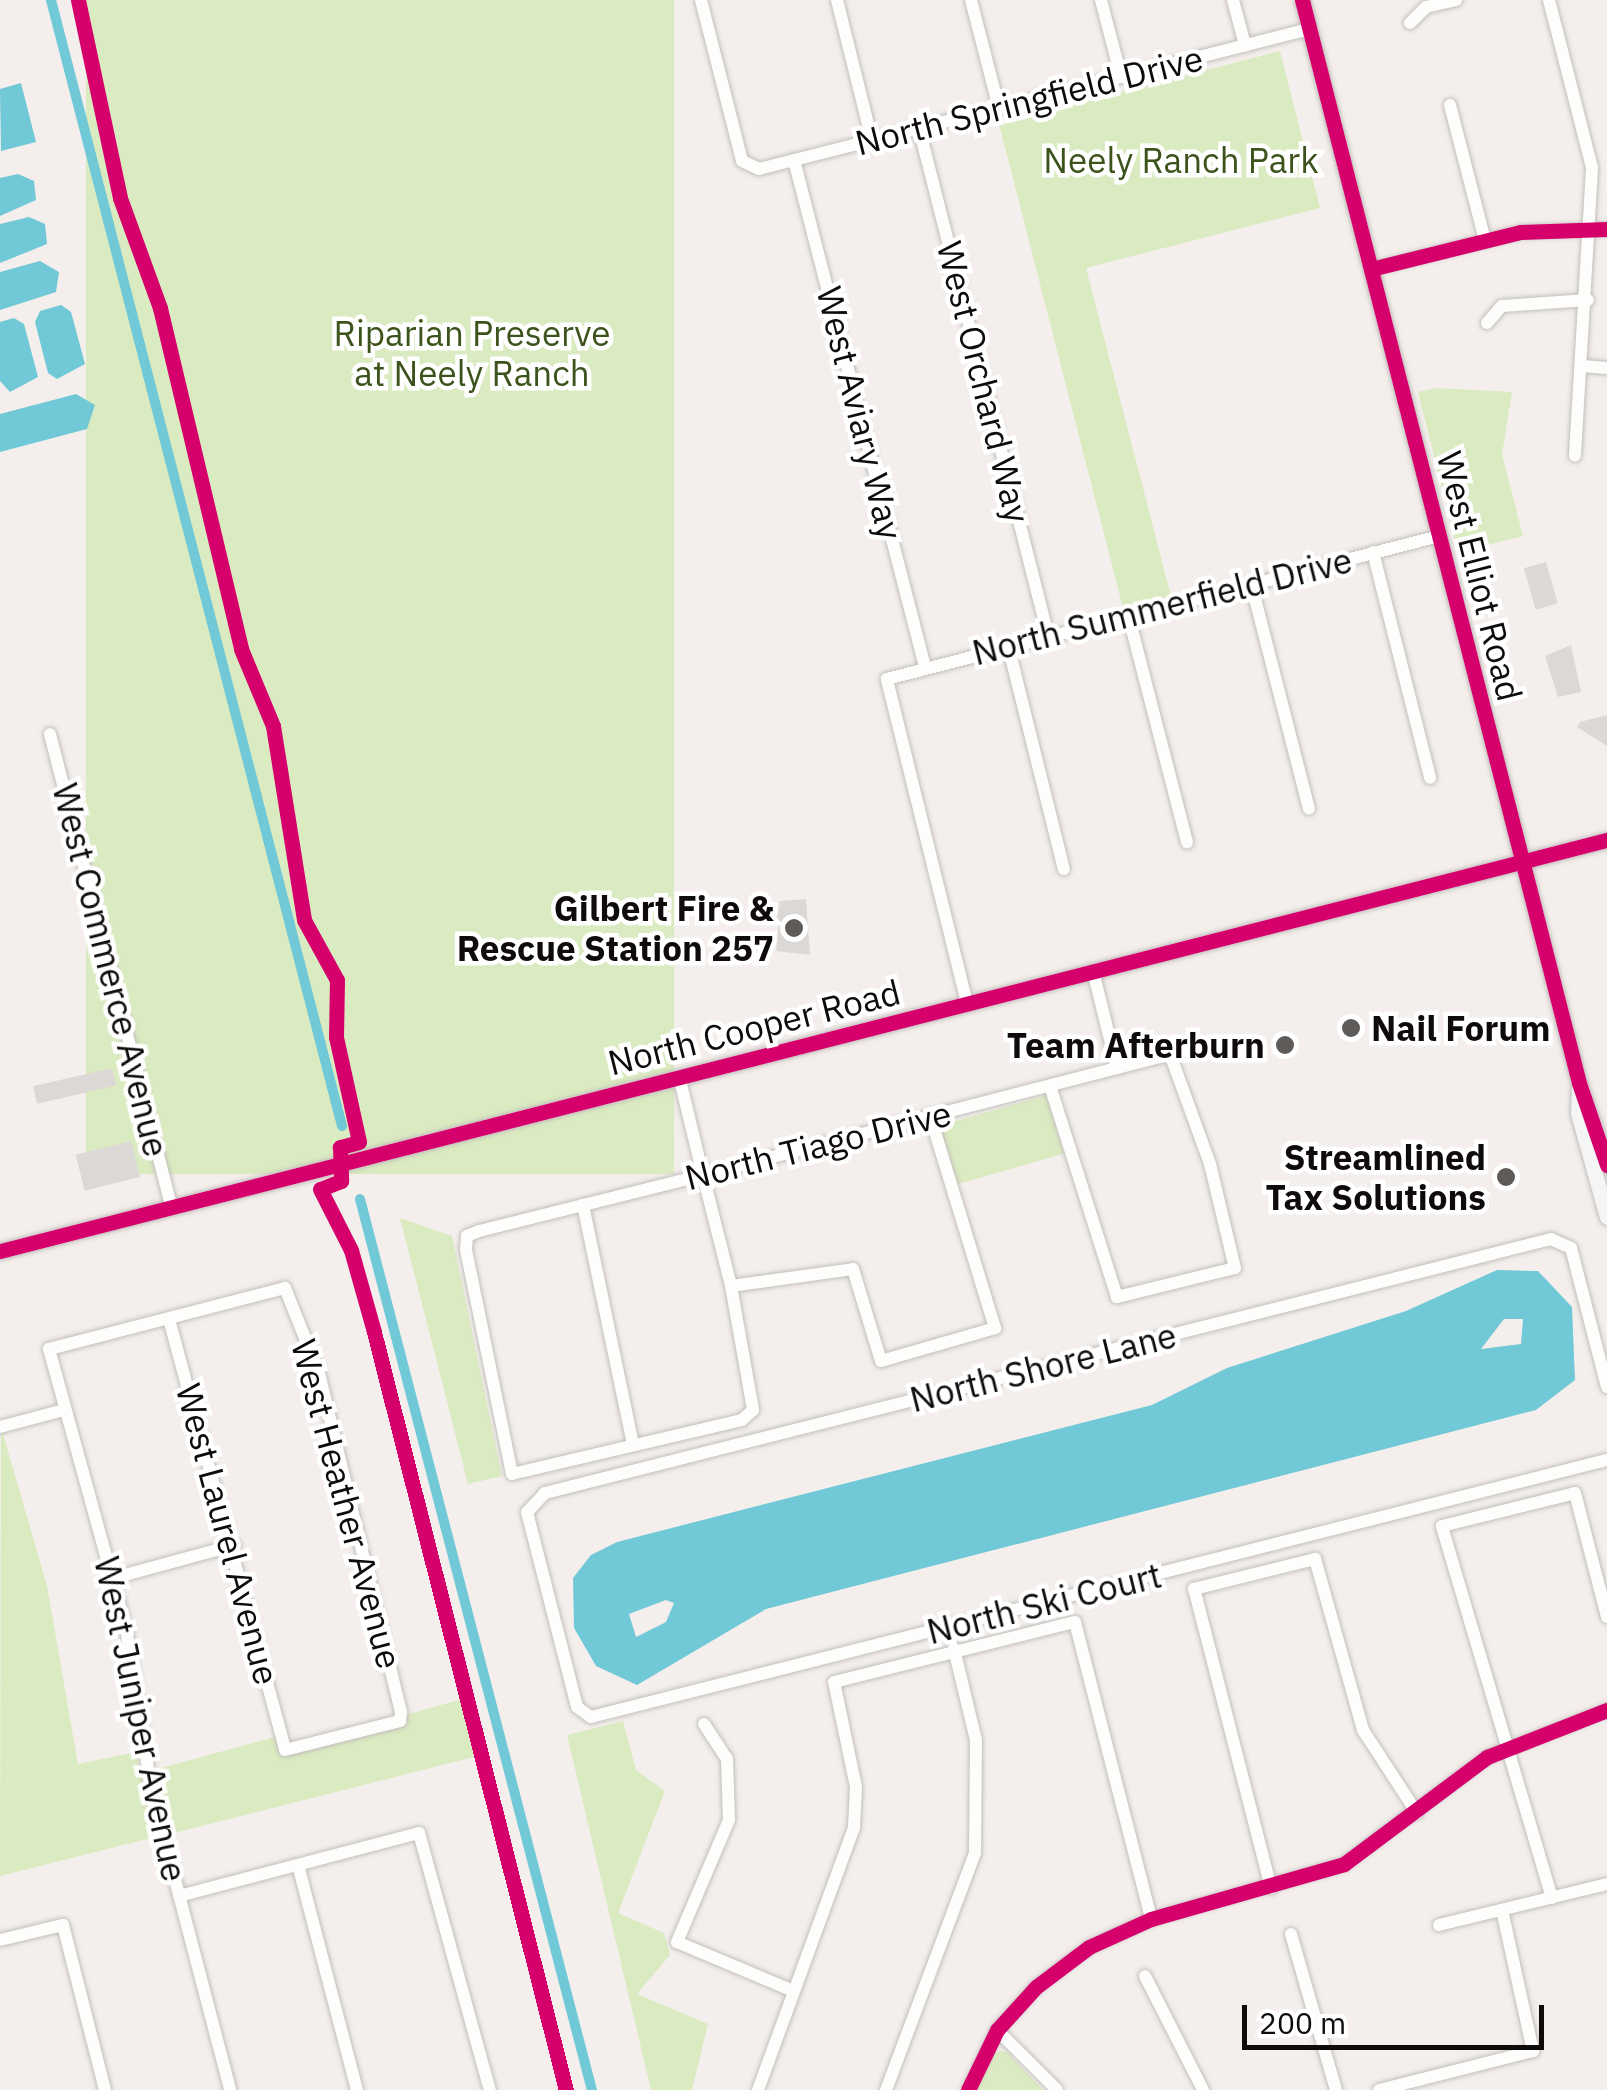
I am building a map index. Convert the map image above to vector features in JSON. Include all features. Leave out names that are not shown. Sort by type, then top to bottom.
[{"type":"main road","name":"West Elliot Road","points":[[1302,0],[1579,1083],[1607,1164]]},
{"type":"main road","name":"North Cooper Road","points":[[0,1251],[1607,840]]},
{"type":"main road","name":"West Elliot Road","points":[[1579,1083],[1578,1112],[1607,1218]]},
{"type":"street","name":"North Springfield Drive","points":[[701,0],[750,168],[1309,29]]},
{"type":"street","points":[[837,0],[872,140]]},
{"type":"street","points":[[971,0],[999,108]]},
{"type":"street","points":[[1101,0],[1121,76]]},
{"type":"street","points":[[1233,0],[1245,45]]},
{"type":"street","points":[[1410,23],[1426,7],[1456,0]]},
{"type":"street","points":[[1549,0],[1592,168],[1588,300],[1575,455]]},
{"type":"street","points":[[1450,105],[1485,240]]},
{"type":"street","name":"West Orchard Way","points":[[919,128],[1048,635]]},
{"type":"street","name":"West Aviary Way","points":[[794,160],[926,666]]},
{"type":"street","points":[[1371,269],[1485,240],[1607,228]]},
{"type":"street","points":[[1487,323],[1518,303],[1588,300]]},
{"type":"street","points":[[1583,366],[1607,368]]},
{"type":"street","name":"North Summerfield Drive","points":[[967,1004],[886,678],[1439,536]]},
{"type":"street","points":[[1373,552],[1430,778]]},
{"type":"street","points":[[1252,583],[1310,810]]},
{"type":"street","points":[[1128,614],[1186,842]]},
{"type":"street","points":[[1008,646],[1064,869]]},
{"type":"street","name":"West Commerce Avenue","points":[[50,734],[171,1206]]},
{"type":"street","points":[[1094,971],[1117,1068]]},
{"type":"street","name":"North Tiago Drive","points":[[633,1445],[512,1474],[466,1236],[1170,1054],[1210,1164],[1234,1268],[1117,1298],[1050,1086]]},
{"type":"street","points":[[584,1205],[633,1445],[742,1420],[753,1410],[731,1286],[680,1076]]},
{"type":"street","points":[[731,1286],[853,1269],[881,1361],[995,1328],[930,1116]]},
{"type":"street","name":"North Shore Lane","points":[[552,1615],[527,1512],[545,1492],[1551,1238],[1571,1248],[1592,1326],[1602,1344]]},
{"type":"street","name":"West Heather Avenue","points":[[169,1319],[284,1288],[318,1372],[400,1721],[285,1750]]},
{"type":"street","name":"West Juniper Avenue","points":[[169,1319],[49,1349],[114,1578],[179,1896],[230,2090]]},
{"type":"street","name":"West Laurel Avenue","points":[[169,1319],[236,1545],[285,1750]]},
{"type":"street","points":[[1592,1326],[1607,1322]]},
{"type":"street","points":[[1602,1344],[1607,1387]]},
{"type":"street","points":[[0,1427],[64,1410]]},
{"type":"street","name":"North Ski Court","points":[[552,1615],[576,1707],[592,1717],[1607,1460]]},
{"type":"street","points":[[1552,1898],[1511,1744],[1487,1692],[1442,1526],[1575,1493],[1607,1618]]},
{"type":"street","points":[[114,1578],[236,1545]]},
{"type":"street","points":[[1271,1888],[1194,1589],[1315,1559],[1363,1730],[1417,1814]]},
{"type":"street","points":[[758,2090],[789,1989],[854,1827],[856,1787],[834,1682],[954,1649],[1075,1622],[1152,1920]]},
{"type":"street","points":[[886,2090],[975,1853],[976,1740],[954,1649]]},
{"type":"street","points":[[968,2090],[997,2030],[1058,1968],[1152,1920],[1344,1864],[1511,1744],[1607,1710]]},
{"type":"street","points":[[704,1724],[727,1759],[730,1820],[677,1942],[789,1989]]},
{"type":"street","points":[[179,1896],[419,1834],[490,2090]]},
{"type":"street","points":[[298,1865],[357,2090]]},
{"type":"street","points":[[1439,1925],[1607,1884]]},
{"type":"street","points":[[1379,2090],[1533,2051],[1502,1910]]},
{"type":"street","points":[[0,1940],[63,1925],[105,2090]]},
{"type":"street","points":[[1291,1934],[1336,2090]]},
{"type":"street","points":[[1145,1976],[1203,2090]]},
{"type":"street","points":[[997,2030],[1057,2090]]},
{"type":"green space","name":"Riparian Preserve at Neely Ranch","points":[[86,0],[674,0],[674,1174],[86,1174]]},
{"type":"green space","name":"Neely Ranch Park","points":[[1280,51],[1320,208],[1086,268],[1171,596],[1123,608],[999,124]]},
{"type":"green space","points":[[1436,388],[1512,392],[1502,454],[1523,536],[1458,552],[1418,392]]},
{"type":"green space","points":[[1047,1095],[1064,1154],[956,1185],[939,1126]]},
{"type":"green space","points":[[400,1218],[452,1236],[502,1476],[468,1484]]},
{"type":"green space","points":[[1,1427],[47,1586],[78,1764],[136,1752],[155,1837],[0,1876]]},
{"type":"green space","points":[[462,1699],[474,1757],[170,1834],[154,1770],[282,1735],[285,1749]]},
{"type":"green space","points":[[623,1721],[636,1770],[665,1791],[618,1913],[664,1933],[670,1955],[637,1994],[708,2024],[692,2090],[651,2090],[567,1735]]},
{"type":"green space","points":[[1002,2051],[1043,2090],[976,2090],[992,2053]]},
{"type":"water","points":[[21,83],[36,142],[1,151],[0,89]]},
{"type":"water","points":[[18,174],[34,181],[36,200],[0,216],[0,178]]},
{"type":"water","points":[[29,217],[45,224],[47,244],[0,263],[0,224]]},
{"type":"water","points":[[40,261],[59,272],[56,292],[0,310],[0,272]]},
{"type":"water","points":[[61,305],[71,312],[85,364],[57,379],[48,373],[35,322],[40,311]]},
{"type":"water","points":[[14,318],[24,324],[38,377],[10,392],[0,381],[0,322]]},
{"type":"water","points":[[76,394],[95,405],[87,429],[0,452],[0,414]]},
{"type":"water","points":[[1497,1270],[1538,1271],[1572,1307],[1575,1380],[1536,1410],[766,1609],[637,1685],[596,1666],[574,1628],[573,1578],[591,1555],[617,1542],[1152,1405],[1227,1368],[1406,1311]],"holes":[[[1504,1319],[1523,1319],[1521,1344],[1481,1349]],[[666,1600],[674,1603],[666,1622],[636,1637],[629,1614]]]},
{"type":"building","points":[[1546,562],[1558,603],[1536,610],[1524,568]]},
{"type":"building","points":[[1571,645],[1581,692],[1558,697],[1545,656]]},
{"type":"building","points":[[1607,715],[1607,746],[1577,727],[1580,722]]},
{"type":"building","name":"Gilbert Fire & Rescue Station 257","points":[[806,899],[810,955],[776,951],[779,923],[770,926],[767,917],[778,914],[780,901]]},
{"type":"building","points":[[112,1068],[116,1086],[37,1104],[33,1086]]},
{"type":"building","points":[[131,1141],[140,1177],[85,1191],[76,1155]]},
{"type":"waterway","points":[[51,0],[342,1126]]},
{"type":"waterway","points":[[360,1199],[592,2090]]},
{"type":"cycle path","points":[[78,0],[120,198],[160,308],[241,649],[273,726],[304,920],[337,980],[336,1037],[359,1142],[340,1147],[341,1181],[320,1189],[351,1250],[374,1332],[566,2090]]},
{"type":"cycle path","points":[[1302,0],[1579,1083],[1607,1165]]},
{"type":"cycle path","points":[[1371,269],[1521,232],[1607,229]]},
{"type":"cycle path","points":[[0,1251],[1607,840]]},
{"type":"cycle path","points":[[968,2090],[997,2030],[1036,1987],[1089,1947],[1151,1919],[1344,1864],[1487,1757],[1607,1710]]},
{"type":"place","name":"Gilbert Fire & Rescue Station 257","points":[[794,928]]},
{"type":"place","name":"Nail Forum","points":[[1351,1028]]},
{"type":"place","name":"Team Afterburn","points":[[1285,1045]]},
{"type":"place","name":"Streamlined Tax Solutions","points":[[1506,1177]]}]
